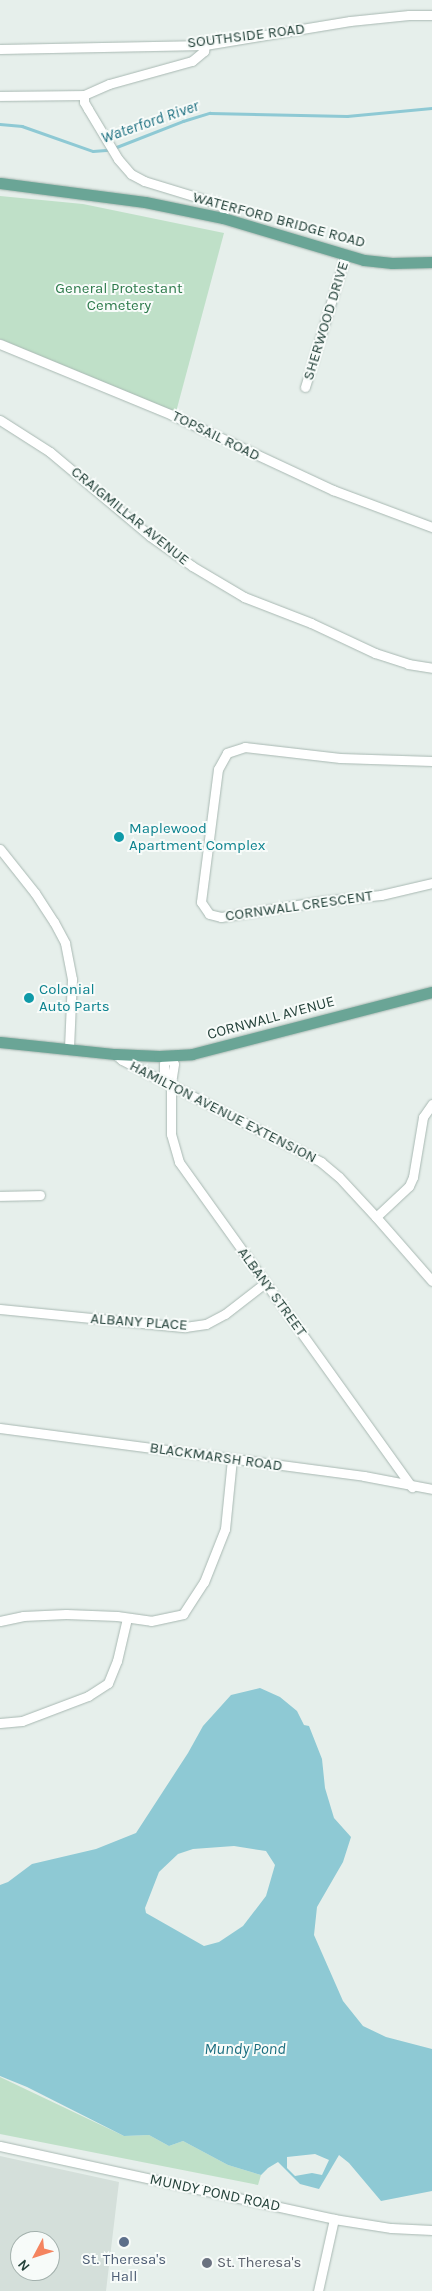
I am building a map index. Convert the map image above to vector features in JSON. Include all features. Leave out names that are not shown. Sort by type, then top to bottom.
[{"type":"main road","name":"WATERFORD BRIDGE ROAD","points":[[0,183],[135,200],[223,218],[378,262],[432,262]]},
{"type":"main road","name":"CORNWALL AVENUE","points":[[0,1042],[115,1054],[169,1056],[204,1052],[432,992]]},
{"type":"street","name":"SOUTHSIDE ROAD","points":[[0,49],[205,45],[368,18],[432,15]]},
{"type":"street","points":[[0,96],[84,95],[109,84],[192,61],[204,51],[205,45]]},
{"type":"street","points":[[84,95],[84,102],[118,159],[136,178],[219,204],[224,209],[223,218]]},
{"type":"street","name":"SHERWOOD DRIVE","points":[[306,387],[346,254]]},
{"type":"street","name":"TOPSAIL ROAD","points":[[0,344],[172,415],[333,490],[432,527]]},
{"type":"street","name":"CRAIGMILLAR AVENUE","points":[[0,420],[50,452],[150,536],[192,566],[244,597],[311,623],[375,653],[408,664],[432,668]]},
{"type":"street","name":"CORNWALL CRESCENT","points":[[432,761],[340,758],[252,748],[240,748],[228,753],[218,769],[201,902],[209,914],[220,917],[314,902],[381,895],[432,883]]},
{"type":"street","points":[[0,849],[35,893],[65,943],[72,979],[68,1049]]},
{"type":"street","name":"HAMILTON AVENUE EXTENSION","points":[[115,1054],[122,1060],[321,1162],[339,1177],[432,1282]]},
{"type":"street","name":"ALBANY STREET","points":[[169,1056],[174,1064],[171,1134],[179,1162],[412,1487]]},
{"type":"street","points":[[376,1217],[394,1201],[411,1181],[416,1168],[423,1117],[432,1104]]},
{"type":"street","points":[[0,1196],[40,1195]]},
{"type":"street","name":"ALBANY PLACE","points":[[0,1309],[185,1327],[206,1324],[225,1314],[265,1283]]},
{"type":"street","name":"BLACKMARSH ROAD","points":[[0,1428],[364,1476],[412,1487],[432,1489]]},
{"type":"street","points":[[0,1621],[23,1616],[66,1614],[151,1621],[183,1614],[204,1582],[225,1529],[232,1459]]},
{"type":"street","points":[[0,1723],[30,1718],[88,1696],[108,1683],[117,1661],[127,1618]]},
{"type":"street","name":"MUNDY POND ROAD","points":[[0,2146],[334,2219],[391,2228],[432,2230]]},
{"type":"street","points":[[318,2291],[334,2219]]},
{"type":"shaded area","points":[[0,2156],[119,2182],[106,2291],[0,2291]]},
{"type":"green space","name":"General Protestant Cemetery","points":[[0,196],[83,204],[224,233],[176,412],[0,339]]},
{"type":"green space","points":[[0,2077],[124,2136],[149,2135],[169,2146],[183,2141],[228,2165],[261,2175],[258,2185],[0,2134]]},
{"type":"water","name":"Mundy Pond","points":[[260,1688],[280,1697],[297,1711],[304,1725],[309,1726],[322,1759],[325,1788],[334,1818],[351,1837],[343,1862],[317,1907],[314,1935],[343,2001],[363,2026],[386,2037],[432,2049],[432,2191],[381,2201],[349,2163],[339,2155],[319,2189],[300,2184],[278,2162],[261,2175],[228,2165],[183,2141],[169,2146],[149,2135],[124,2136],[27,2087],[0,2076],[0,1885],[8,1882],[32,1864],[96,1849],[136,1833],[188,1753],[203,1726],[231,1695]],"holes":[[[234,1846],[266,1851],[275,1865],[266,1896],[243,1926],[219,1942],[204,1946],[146,1913],[145,1908],[159,1872],[178,1854],[193,1849]],[[315,2154],[329,2160],[322,2175],[312,2173],[295,2176],[287,2168],[287,2157]]]},
{"type":"waterway","name":"Waterford River","points":[[114,148],[183,121],[210,113],[347,116],[432,108]]},
{"type":"waterway","name":"Waterford River","points":[[0,124],[22,126],[93,151],[109,150]]},
{"type":"place","name":"Maplewood Apartment Complex","points":[[119,837]]},
{"type":"place","name":"Colonial Auto Parts","points":[[29,998]]},
{"type":"place","name":"St. Theresa's Hall","points":[[124,2242]]},
{"type":"place","name":"St. Theresa's","points":[[207,2263]]}]
